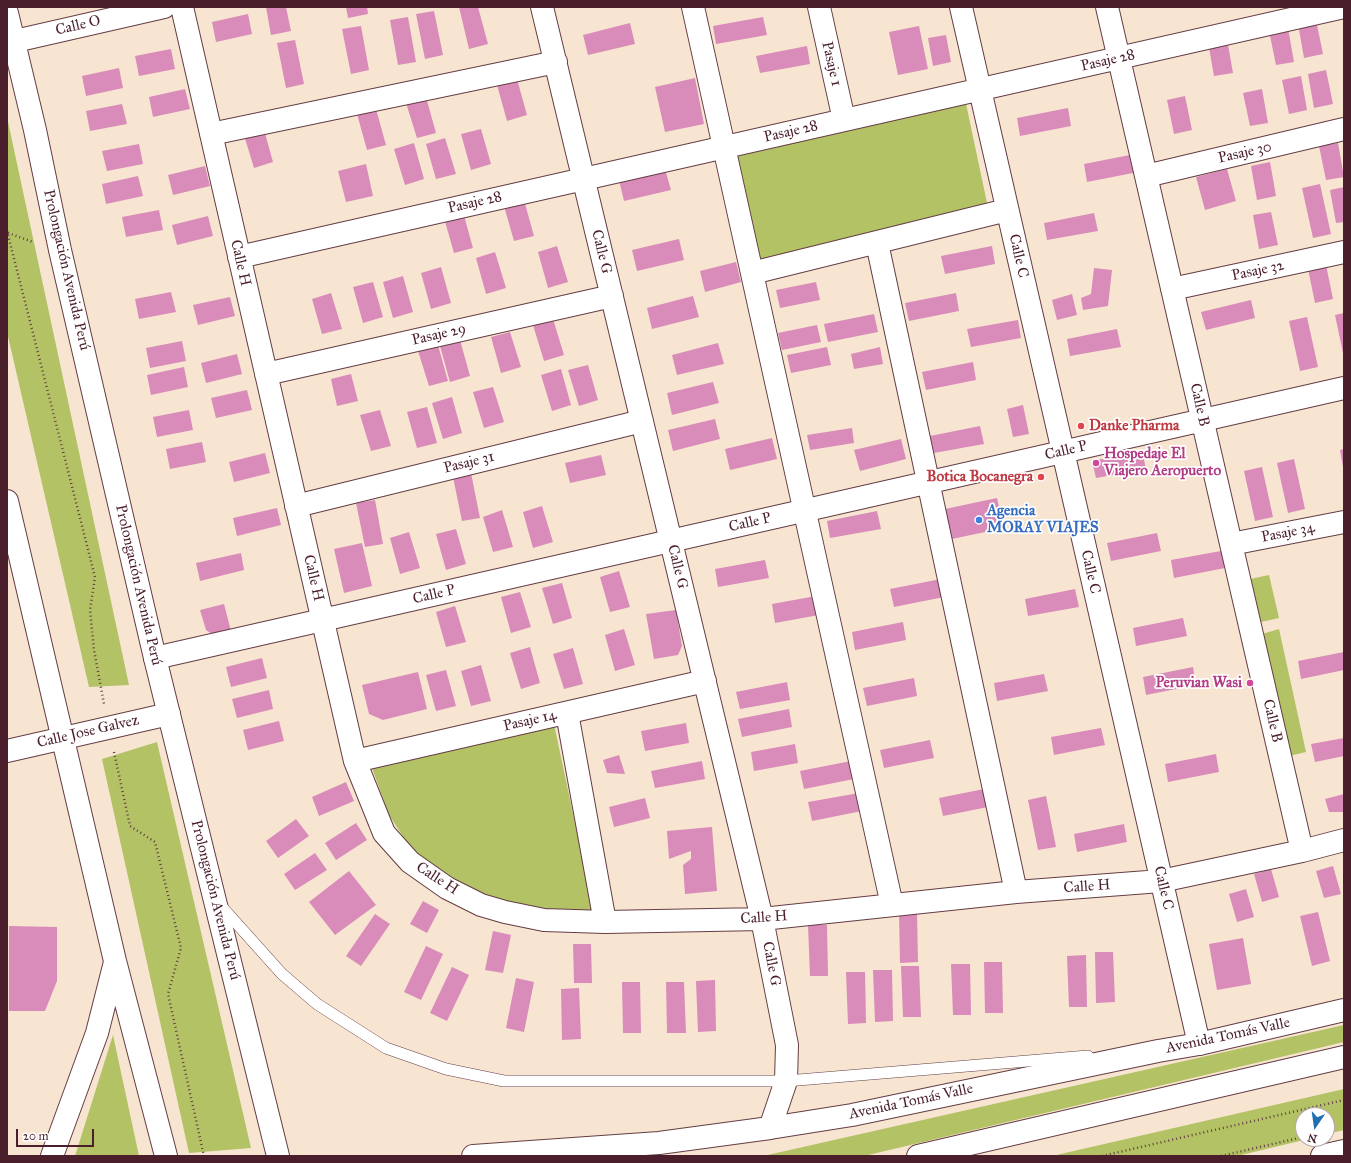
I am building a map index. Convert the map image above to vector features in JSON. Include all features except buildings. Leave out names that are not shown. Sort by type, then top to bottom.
[{"type":"street","name":"Calle O","points":[[15,41],[164,7]]},
{"type":"street","name":"Calle H","points":[[182,7],[355,762],[384,832],[410,862],[447,888],[481,905],[505,912],[544,920],[605,922],[762,919],[1016,892],[1161,881],[1302,851],[1344,840]]},
{"type":"street","name":"Calle G","points":[[542,7],[762,919],[787,1045],[786,1081],[770,1128]]},
{"type":"street","points":[[693,7],[892,905]]},
{"type":"street","name":"Pasaje 1","points":[[818,7],[844,120]]},
{"type":"street","name":"Calle C","points":[[960,7],[1199,1044]]},
{"type":"street","name":"Calle B","points":[[1107,7],[1302,851]]},
{"type":"street","name":"Pasaje 28","points":[[239,257],[1344,7]]},
{"type":"street","name":"Prolongación Avenida Perú","points":[[7,13],[15,41],[64,266],[155,658],[278,1156]]},
{"type":"street","points":[[211,134],[556,62]]},
{"type":"street","name":"Pasaje 30","points":[[1146,176],[1344,129]]},
{"type":"street","points":[[752,273],[1007,210]]},
{"type":"street","points":[[877,243],[1016,892]]},
{"type":"street","name":"Pasaje 32","points":[[1172,289],[1344,252]]},
{"type":"street","name":"Pasaje 29","points":[[266,374],[612,296]]},
{"type":"street","name":"Calle P","points":[[155,658],[1344,388]]},
{"type":"street","name":"Pasaje 31","points":[[296,506],[642,420]]},
{"type":"street","points":[[7,501],[115,961],[166,1156]]},
{"type":"street","name":"Pasaje 34","points":[[1231,544],[1344,522]]},
{"type":"street","name":"Pasaje 14","points":[[355,762],[705,681]]},
{"type":"street","points":[[567,713],[605,922]]},
{"type":"street","name":"Calle Jose Galvez","points":[[7,751],[169,714]]},
{"type":"street","points":[[52,1156],[97,1033],[115,961]]},
{"type":"street","name":"Avenida Tomás Valle","points":[[473,1156],[659,1143],[852,1115],[1158,1051],[1199,1044],[1344,1010]]},
{"type":"street","points":[[918,1156],[1344,1057]]},
{"type":"street","points":[[1322,1156],[1344,1151]]},
{"type":"lane","points":[[215,900],[282,974],[317,1004],[386,1048],[446,1070],[504,1081],[786,1081],[1158,1051]]},
{"type":"path","points":[[7,231],[95,577],[90,610],[94,650],[130,826],[155,842],[181,948],[168,994],[204,1156]]},
{"type":"path","points":[[1102,1156],[1344,1100]]},
{"type":"path","points":[[1221,1156],[1295,1139]]},
{"type":"green space","points":[[964,94],[987,203],[755,261],[728,153]]},
{"type":"green space","points":[[7,117],[129,685],[89,687],[7,332]]},
{"type":"green space","points":[[1269,575],[1279,618],[1261,622],[1250,579]]},
{"type":"green space","points":[[1279,629],[1306,752],[1289,756],[1262,634]]},
{"type":"green space","points":[[554,724],[594,913],[540,914],[478,897],[426,862],[404,838],[389,815],[372,768]]},
{"type":"green space","points":[[157,742],[251,1148],[189,1153],[102,759]]},
{"type":"green space","points":[[1344,1025],[1344,1042],[864,1156],[763,1156]]},
{"type":"green space","points":[[113,1035],[139,1156],[75,1156]]},
{"type":"green space","points":[[1344,1089],[1344,1130],[1335,1132],[1335,1107],[1295,1107],[1295,1142],[1237,1156],[1052,1156]]},
{"type":"place","name":"Danke Pharma","points":[[1081,426]]},
{"type":"place","name":"Hospedaje El Viajero Aeropuerto","points":[[1096,463]]},
{"type":"place","name":"Botica Bocanegra","points":[[1041,477]]},
{"type":"place","name":"Agencia MORAY VIAJES","points":[[979,520]]},
{"type":"place","name":"Peruvian Wasi","points":[[1250,683]]}]
